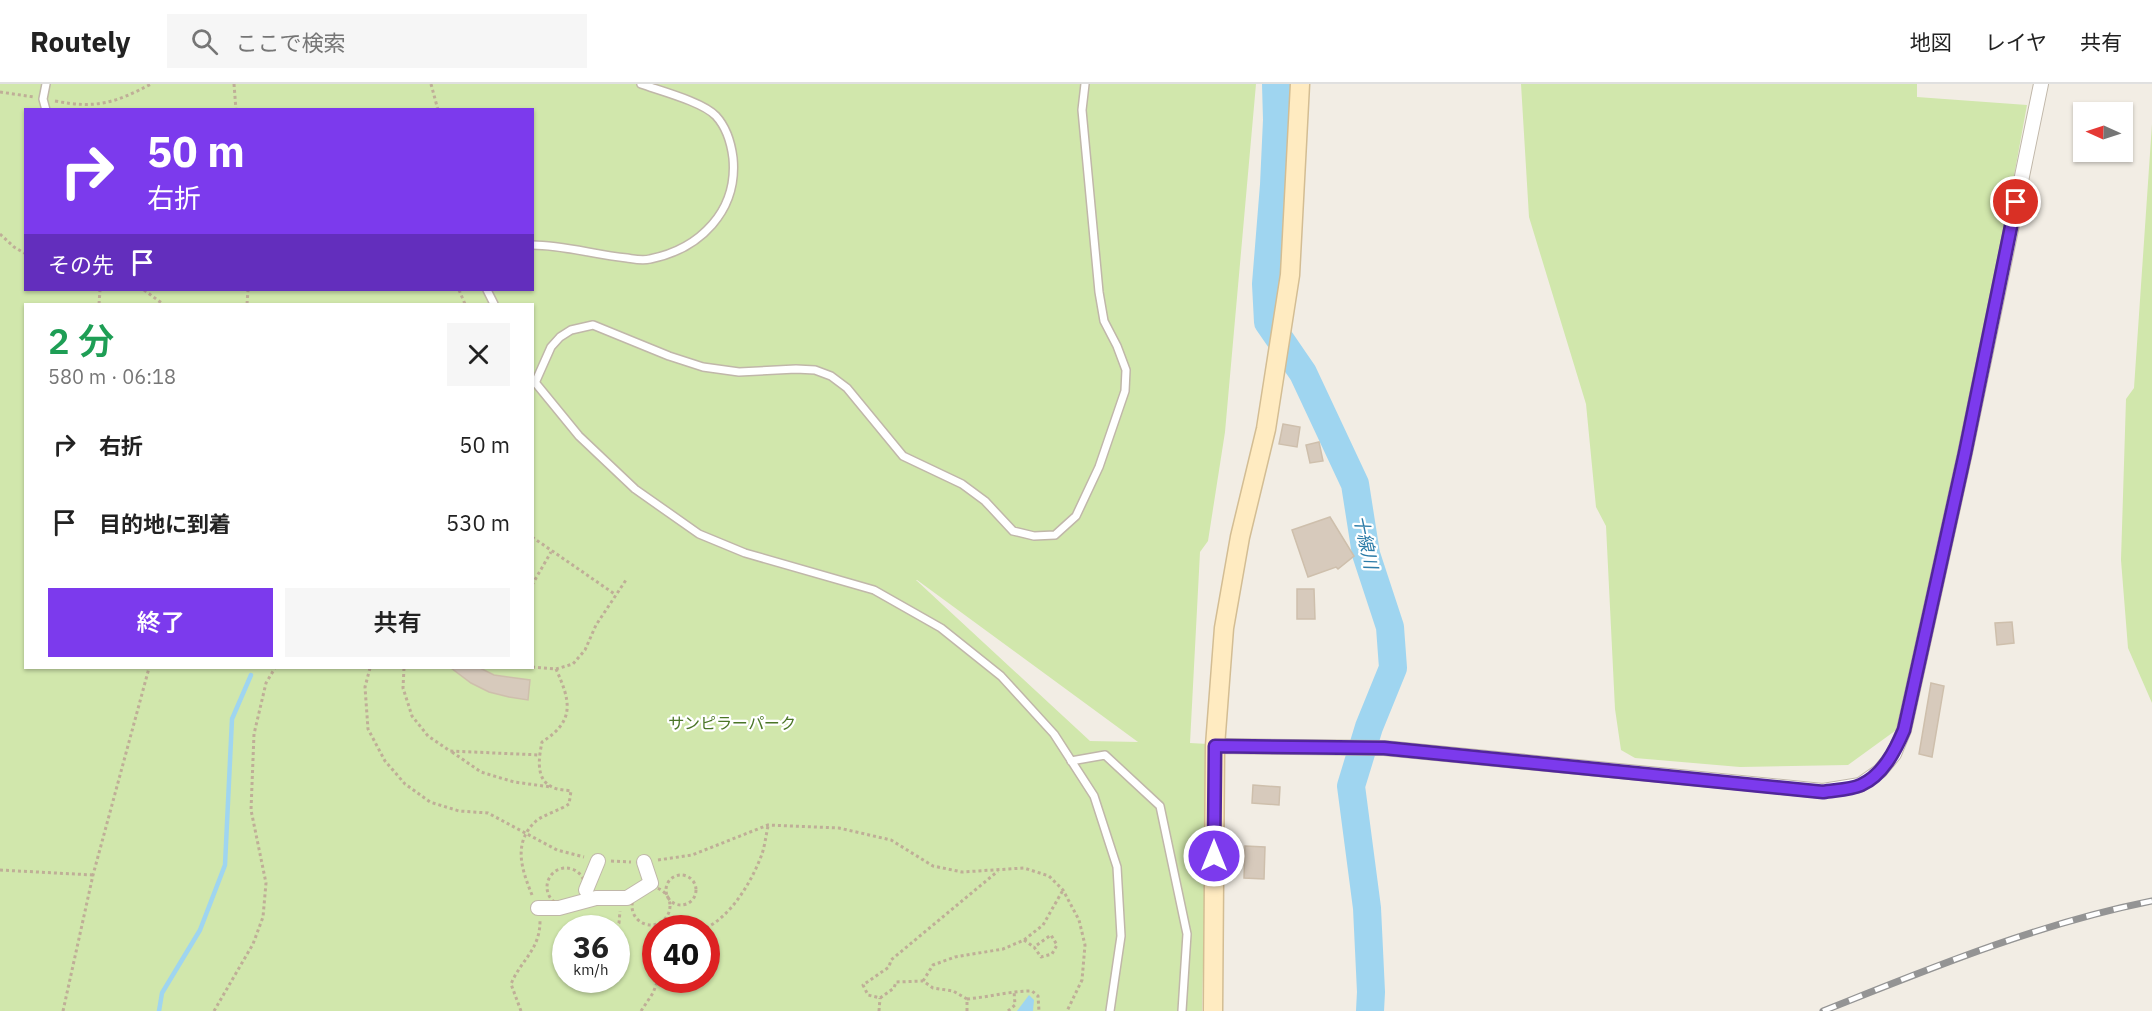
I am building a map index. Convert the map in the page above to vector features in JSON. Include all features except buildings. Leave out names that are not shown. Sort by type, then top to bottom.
[{"type":"street","points":[[1213,1011],[1215,746],[1224,628],[1240,537],[1266,429],[1290,275],[1300,84]]},
{"type":"street","points":[[1215,746],[1384,748],[1823,792],[1860,785],[1880,771],[1894,754],[1904,730],[1965,453],[2041,84]]},
{"type":"street","points":[[586,890],[598,861]]},
{"type":"street","points":[[538,908],[569,906],[596,898],[627,898],[651,883],[644,862]]},
{"type":"lane","points":[[45,108],[43,99],[46,84]]},
{"type":"lane","points":[[534,244],[647,260],[674,253],[695,242],[715,221],[728,199],[734,175],[728,133],[715,115],[692,102],[641,84]]},
{"type":"lane","points":[[1084,84],[1082,110],[1099,292],[1104,321],[1126,370],[1126,381],[1125,391],[1099,466],[1076,516],[1055,535],[1034,536],[1013,531],[985,501],[962,484],[903,456],[847,388],[831,376],[815,370],[739,372],[703,367],[669,356],[593,325],[571,330],[560,337],[551,347],[534,381],[579,436],[635,489],[699,534],[745,553],[874,590],[941,628],[1001,676],[1054,734],[1094,796],[1117,867],[1121,936],[1110,1011]]},
{"type":"lane","points":[[1071,761],[1105,755],[1161,806],[1187,934],[1182,1011]]},
{"type":"path","points":[[0,92],[70,104],[102,105],[131,95],[151,84]]},
{"type":"path","points":[[234,84],[236,108]]},
{"type":"path","points":[[431,84],[437,108]]},
{"type":"path","points":[[0,234],[24,253]]},
{"type":"path","points":[[145,291],[162,303]]},
{"type":"path","points":[[534,539],[616,595]]},
{"type":"path","points":[[534,582],[551,552]]},
{"type":"path","points":[[534,667],[556,669],[573,664],[585,651],[596,625],[626,580]]},
{"type":"path","points":[[63,1011],[93,875],[149,669]]},
{"type":"path","points":[[214,1011],[253,944],[263,916],[266,883],[251,810],[254,734],[266,683],[274,669]]},
{"type":"path","points":[[370,669],[365,687],[368,729],[385,761],[405,784],[430,802],[459,811],[488,813],[557,850],[598,861],[644,862],[692,855],[768,825],[839,828],[891,840],[933,866],[962,872],[1024,868],[1049,876],[1064,890],[1079,920],[1085,945],[1082,980],[1067,1011]]},
{"type":"path","points":[[404,669],[403,688],[412,716],[428,736],[482,772],[514,782],[572,791],[569,804],[537,820],[526,834],[521,851],[522,869],[538,908],[540,924],[535,949],[517,969],[511,984],[521,1011]]},
{"type":"path","points":[[551,787],[542,777],[539,761],[542,742],[555,734],[564,722],[569,706],[565,688],[556,669]]},
{"type":"path","points":[[450,751],[540,755]]},
{"type":"path","points":[[720,918],[742,894],[762,854],[768,825]]},
{"type":"path","points":[[563,868],[575,869],[583,878],[586,890],[580,901],[569,906],[556,904],[548,894],[548,881],[551,875],[563,868]]},
{"type":"path","points":[[0,870],[93,875]]},
{"type":"path","points":[[999,870],[891,960],[889,967],[863,985],[868,995],[880,998],[894,988],[896,982],[922,981],[933,988],[953,991],[967,999],[990,997],[1014,991],[1032,991],[1038,996],[1039,1011]]},
{"type":"path","points":[[668,895],[657,888],[645,888],[640,891],[633,901],[634,914],[637,919],[648,925],[661,922],[665,918],[670,907],[668,895],[667,885],[673,877],[688,876],[695,884],[696,893],[687,903],[673,902],[668,895]]},
{"type":"path","points":[[922,981],[933,965],[955,957],[1004,949],[1024,940],[1042,925],[1064,890]]},
{"type":"path","points":[[1024,940],[1034,947],[1041,957],[1052,954],[1057,945],[1051,935],[1034,947]]},
{"type":"path","points":[[1008,1011],[1015,1005],[1014,991]]},
{"type":"path","points":[[641,1011],[653,993]]},
{"type":"path","points":[[879,1011],[880,998]]},
{"type":"path","points":[[967,999],[967,1011]]},
{"type":"green space","name":"サンピラーパーク","points":[[0,84],[1256,84],[1225,432],[1208,541],[1200,552],[1190,743],[1208,744],[1202,1011],[0,1011]],"holes":[[[917,580],[1138,742],[1090,741]]]},
{"type":"green space","points":[[1521,84],[1917,84],[1917,97],[2027,105],[1956,493],[1899,728],[1848,765],[1740,767],[1635,758],[1621,750],[1615,709],[1606,526],[1596,507],[1586,404],[1529,217]]},
{"type":"green space","points":[[2152,124],[2152,703],[2128,648],[2121,560],[2126,399],[2134,388]]},
{"type":"water","points":[[1029,995],[1034,1000],[1033,1011],[1017,1011]]},
{"type":"waterway","name":"十線川","points":[[1276,84],[1274,185],[1266,284],[1268,322],[1303,373],[1355,484],[1366,554],[1390,627],[1393,668],[1369,727],[1351,786],[1367,908],[1370,1011]]},
{"type":"waterway","points":[[159,1011],[162,993],[200,930],[225,865],[232,719],[251,675]]},
{"type":"railway","points":[[1823,1011],[1985,948],[2067,922],[2152,901]]},
{"type":"route","points":[[1214,856],[1215,746],[1384,748],[1823,792],[1860,785],[1880,771],[1894,754],[1904,730],[1965,453],[2016,202]]}]
